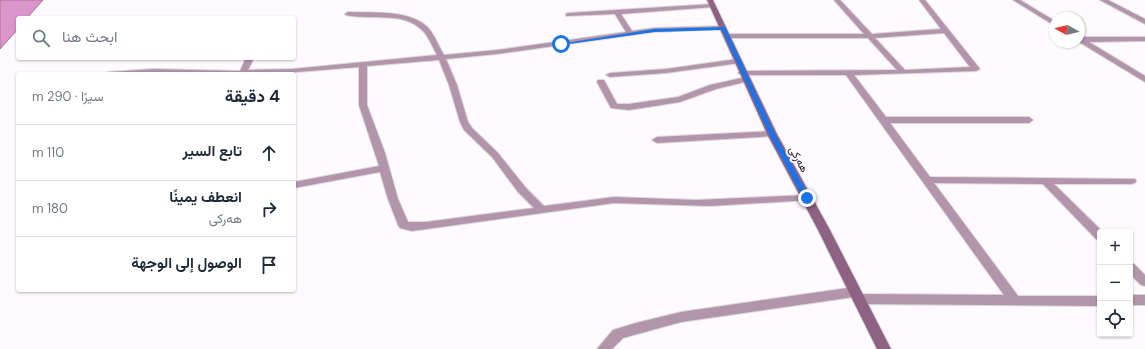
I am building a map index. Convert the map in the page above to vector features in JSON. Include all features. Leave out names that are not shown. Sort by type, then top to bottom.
[{"type":"street","points":[[837,0],[903,72]]},
{"type":"street","points":[[601,82],[614,106],[629,107],[680,99],[744,76],[976,69],[922,0]]},
{"type":"street","points":[[1016,0],[1049,20]]},
{"type":"street","points":[[1103,0],[1145,22]]},
{"type":"street","points":[[568,15],[711,3]]},
{"type":"street","name":"هەرکی","points":[[711,3],[772,134],[807,198],[884,349]]},
{"type":"street","points":[[617,12],[630,34]]},
{"type":"street","points":[[348,14],[397,16],[411,19],[427,31],[442,58],[453,85],[464,122],[469,130],[495,155],[522,190],[541,210]]},
{"type":"street","points":[[272,72],[442,58],[654,30],[870,36],[946,31]]},
{"type":"street","points":[[1085,39],[1145,39]]},
{"type":"street","points":[[1085,43],[1132,70],[1145,80]]},
{"type":"street","points":[[243,72],[249,60]]},
{"type":"street","points":[[610,75],[666,71],[737,61]]},
{"type":"street","points":[[363,65],[363,105],[393,199],[404,225],[412,227],[426,226],[628,200],[697,203],[807,198]]},
{"type":"street","points":[[138,72],[198,72]]},
{"type":"street","points":[[848,72],[1015,301]]},
{"type":"street","points":[[883,120],[1029,120]]},
{"type":"street","points":[[657,140],[772,134]]},
{"type":"street","points":[[296,185],[384,168]]},
{"type":"street","points":[[927,180],[1131,181]]},
{"type":"street","points":[[1046,181],[1097,233]]},
{"type":"street","points":[[1133,270],[1145,282]]},
{"type":"street","points":[[604,349],[618,334],[636,328],[681,318],[857,295],[1015,301],[1097,301]]},
{"type":"street","points":[[1133,300],[1145,300]]},
{"type":"shaded area","points":[[0,0],[43,0],[29,16],[16,16],[16,31],[0,49]]},
{"type":"route","points":[[561,44],[654,30],[723,28],[772,134],[807,198]]}]
